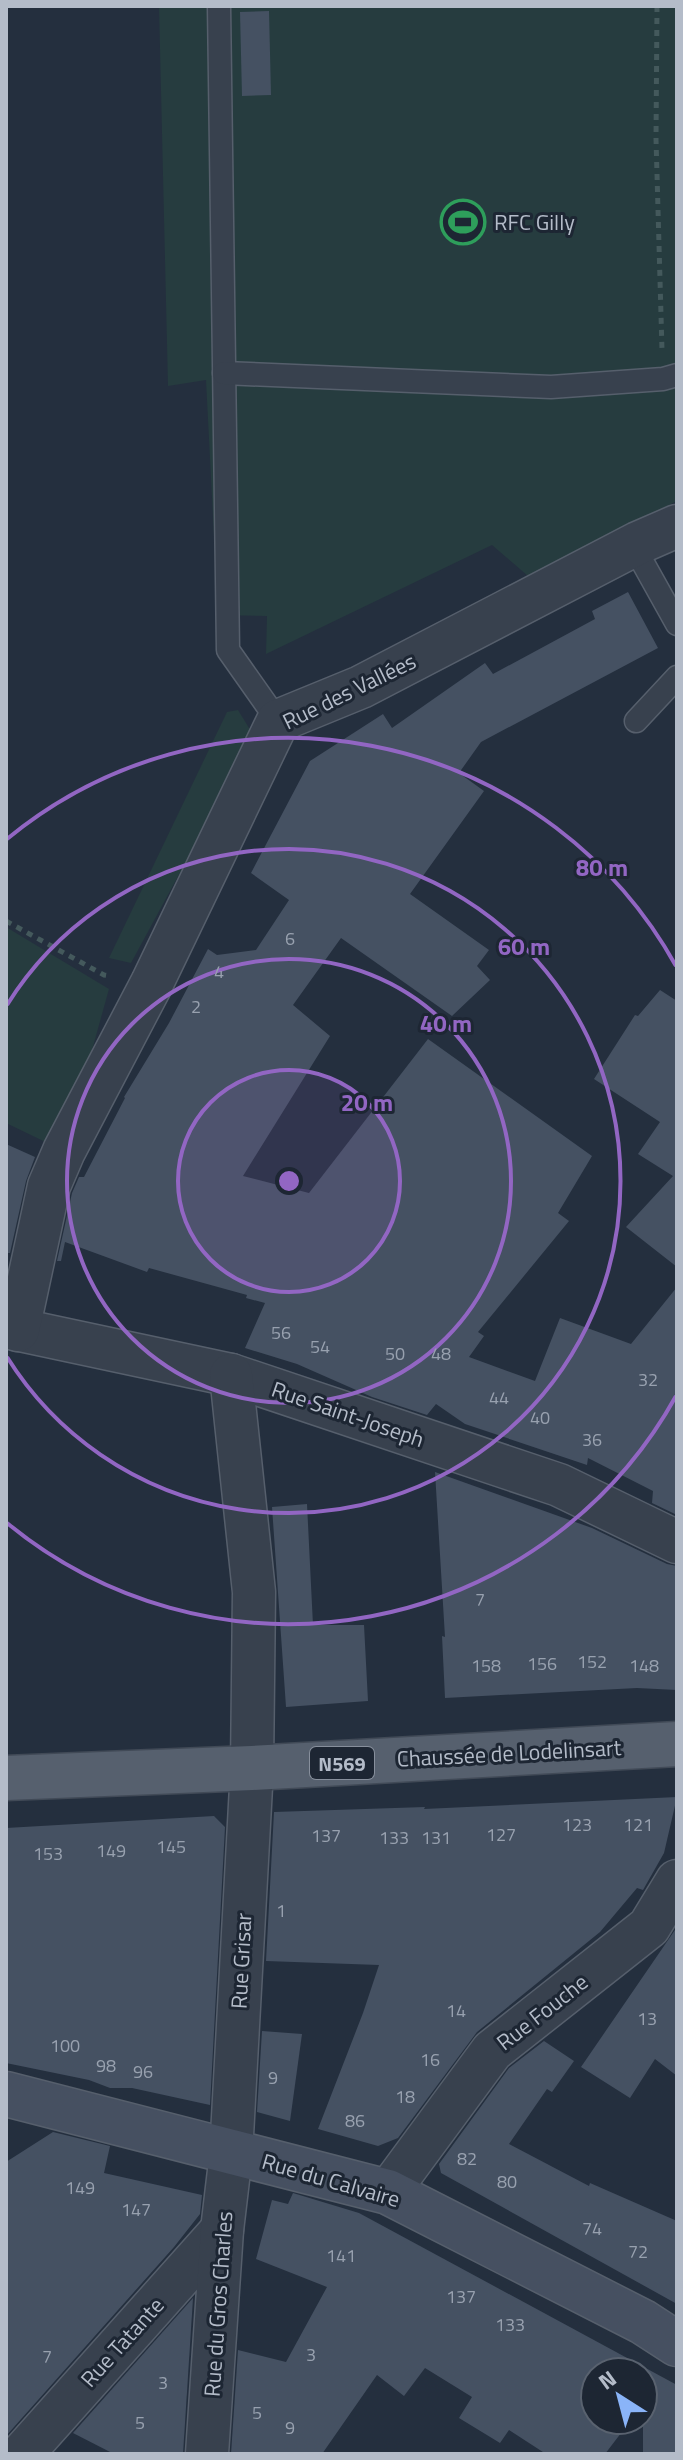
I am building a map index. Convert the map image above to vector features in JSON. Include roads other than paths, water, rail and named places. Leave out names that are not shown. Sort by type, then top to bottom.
[{"type":"main road","name":"Chaussée de Lodelinsart","points":[[6,1778],[252,1768],[677,1744]]},
{"type":"main road","name":"Rue du Calvaire","points":[[6,2094],[388,2192],[643,2322],[677,2344]]},
{"type":"street","name":"Rue des Vallées","points":[[12,1329],[49,1186],[64,1151],[152,983],[278,721],[361,687],[633,545],[677,526]]},
{"type":"street","name":"Rue Saint-Joseph","points":[[12,1329],[231,1375],[559,1485],[677,1542]]},
{"type":"street","name":"Rue Grisar","points":[[231,1375],[254,1592],[252,1768],[231,2154]]},
{"type":"street","name":"Rue Fouche","points":[[388,2192],[492,2051],[649,1927],[677,1881]]},
{"type":"street","name":"Rue du Gros Charles","points":[[207,2454],[222,2230],[231,2154]]},
{"type":"street","name":"Rue Tatante","points":[[22,2454],[222,2230]]},
{"type":"lane","points":[[219,6],[228,650],[278,721]]},
{"type":"lane","points":[[224,373],[551,387],[670,377]]},
{"type":"lane","points":[[633,545],[677,624]]},
{"type":"lane","points":[[636,721],[677,677]]},
{"type":"place","name":"RFC Gilly","points":[[463,222]]}]
